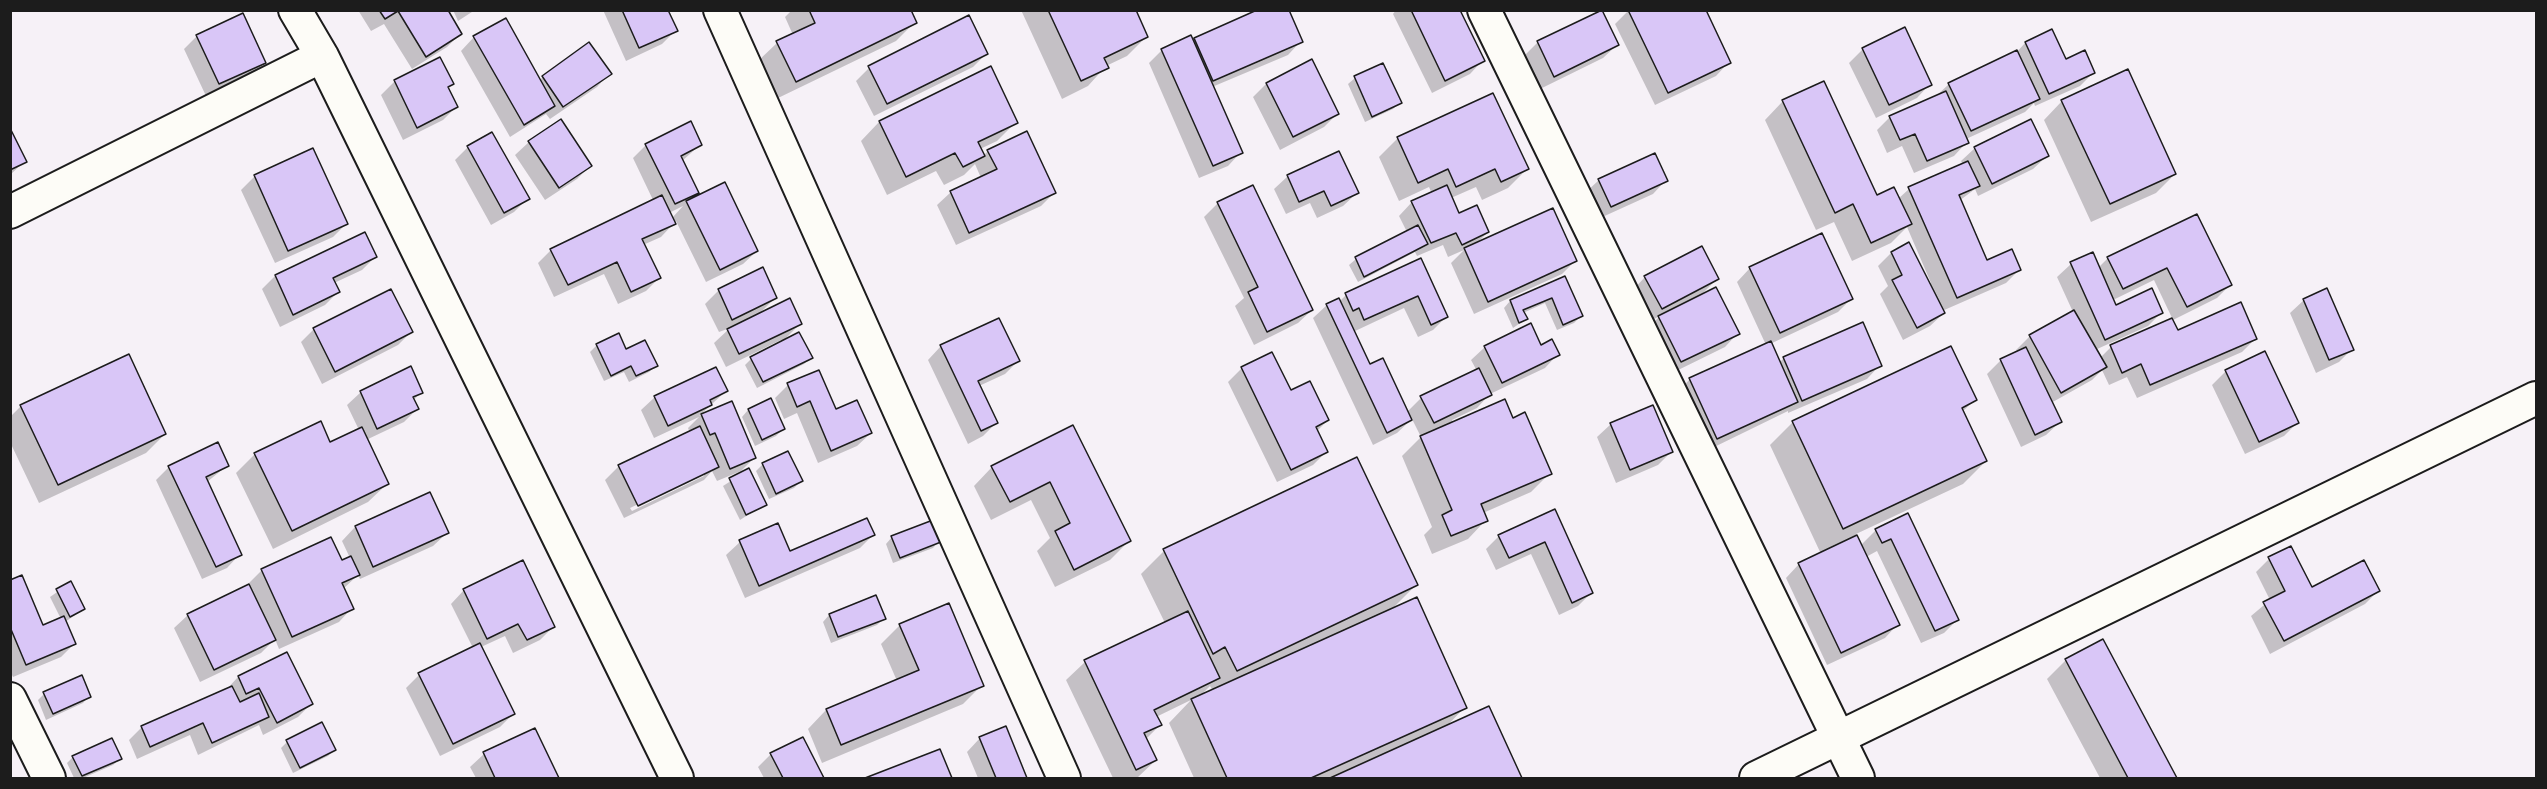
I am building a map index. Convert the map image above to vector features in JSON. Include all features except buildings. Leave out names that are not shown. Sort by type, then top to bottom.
[{"type":"street","points":[[295,10],[322,56],[677,778]]},
{"type":"street","points":[[720,10],[1064,778]]},
{"type":"street","points":[[1484,10],[1858,778]]},
{"type":"street","points":[[10,212],[322,56]]},
{"type":"street","points":[[1756,778],[2536,398]]},
{"type":"street","points":[[10,699],[49,778]]}]
